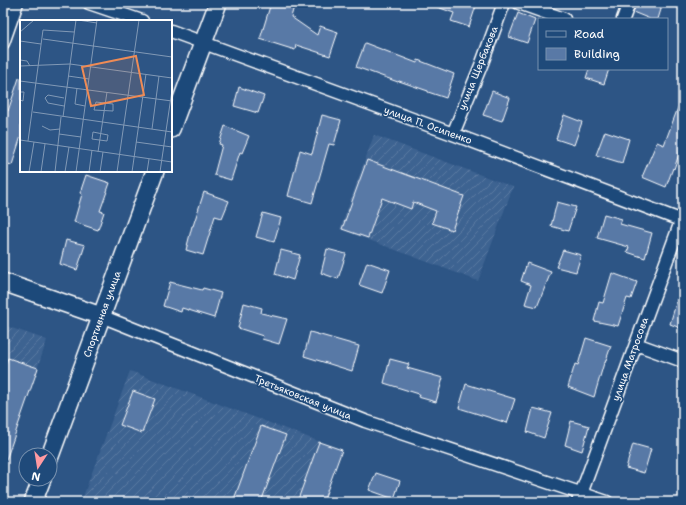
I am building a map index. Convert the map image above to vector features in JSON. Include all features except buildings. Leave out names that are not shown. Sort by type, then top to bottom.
[{"type":"street","points":[[3,43],[17,3]]},
{"type":"street","points":[[89,3],[139,20]]},
{"type":"street","points":[[172,126],[218,3]]},
{"type":"street","name":"улица Щербакова","points":[[453,134],[482,63],[504,3]]},
{"type":"street","points":[[519,3],[561,18]]},
{"type":"street","points":[[623,18],[629,3]]},
{"type":"street","name":"улица П. Осипенко","points":[[172,31],[682,219]]},
{"type":"street","name":"Спортивная улица","points":[[53,447],[155,172]]},
{"type":"street","name":"улица Матросова","points":[[579,497],[682,219]]},
{"type":"street","name":"Третьяковская улица","points":[[3,282],[101,316],[365,421],[579,497],[607,502]]},
{"type":"street","points":[[636,344],[683,361]]},
{"type":"street","points":[[33,502],[39,487]]},
{"type":"shaded area","points":[[374,135],[513,187],[478,281],[340,229]]},
{"type":"shaded area","points":[[3,325],[47,340],[3,468]]},
{"type":"shaded area","points":[[130,371],[342,450],[323,502],[81,502]]}]
